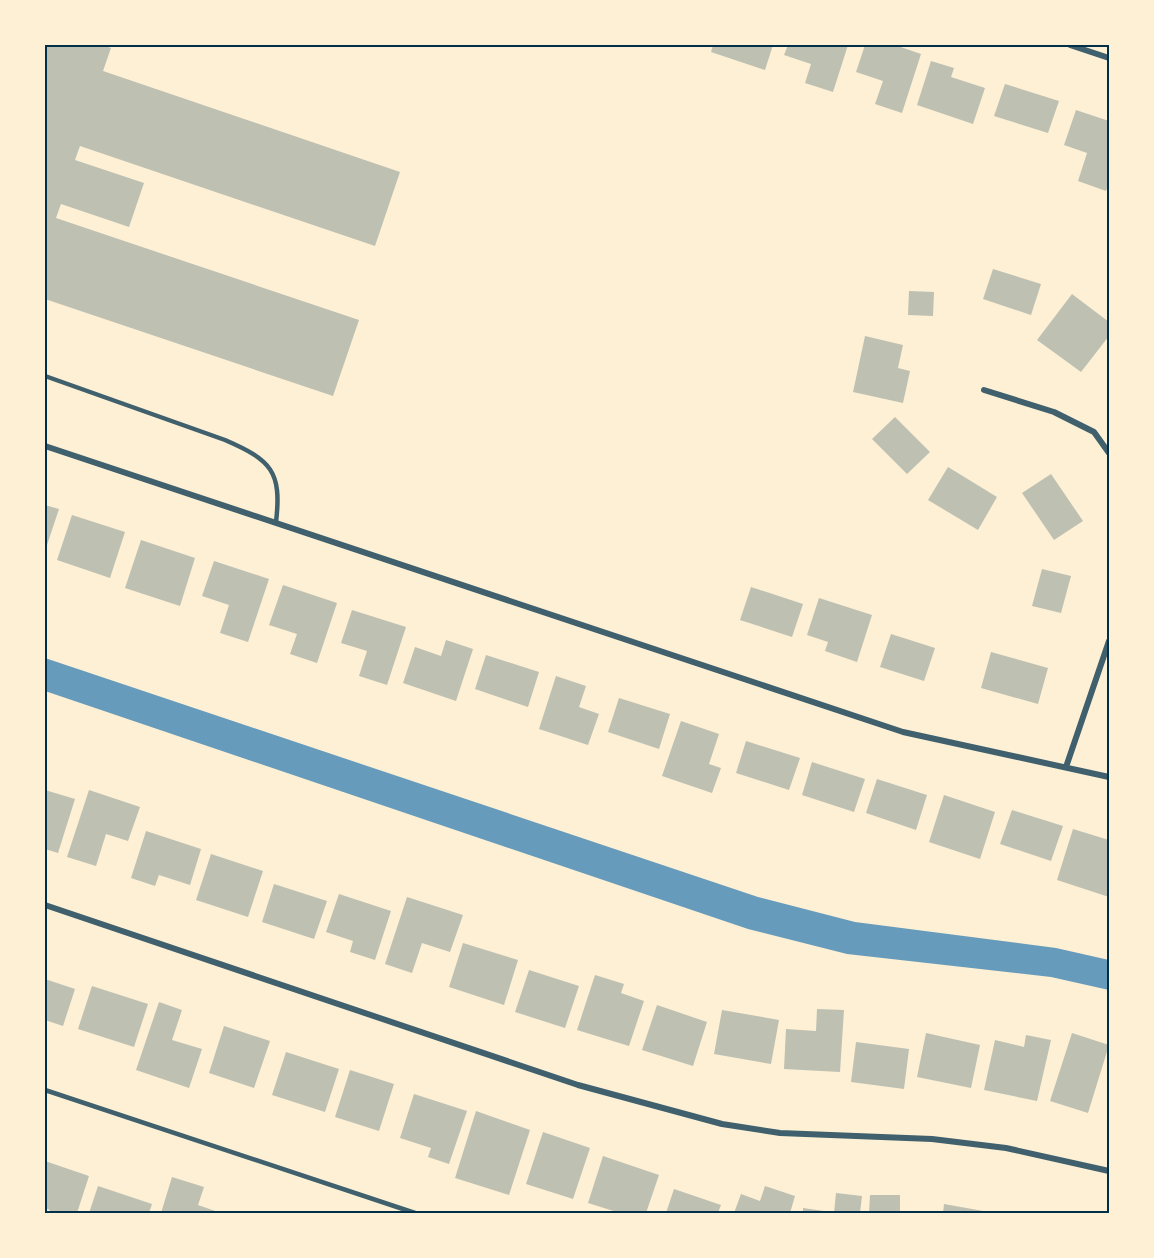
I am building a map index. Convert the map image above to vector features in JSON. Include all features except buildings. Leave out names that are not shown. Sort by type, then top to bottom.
[{"type":"street","points":[[1070,45],[1109,58]]},
{"type":"street","points":[[984,390],[1054,412],[1094,432],[1109,453]]},
{"type":"street","points":[[45,446],[903,732],[1109,777]]},
{"type":"street","points":[[1066,767],[1109,641]]},
{"type":"street","points":[[45,905],[578,1085],[722,1124],[780,1133],[932,1139],[1006,1148],[1109,1171]]},
{"type":"lane","points":[[45,376],[225,440],[252,452],[268,466],[278,484],[279,500],[276,522]]},
{"type":"lane","points":[[45,1090],[416,1213]]},
{"type":"water","points":[[45,658],[758,897],[855,922],[1056,948],[1109,960],[1109,990],[1051,977],[847,954],[748,929],[45,691]]}]
